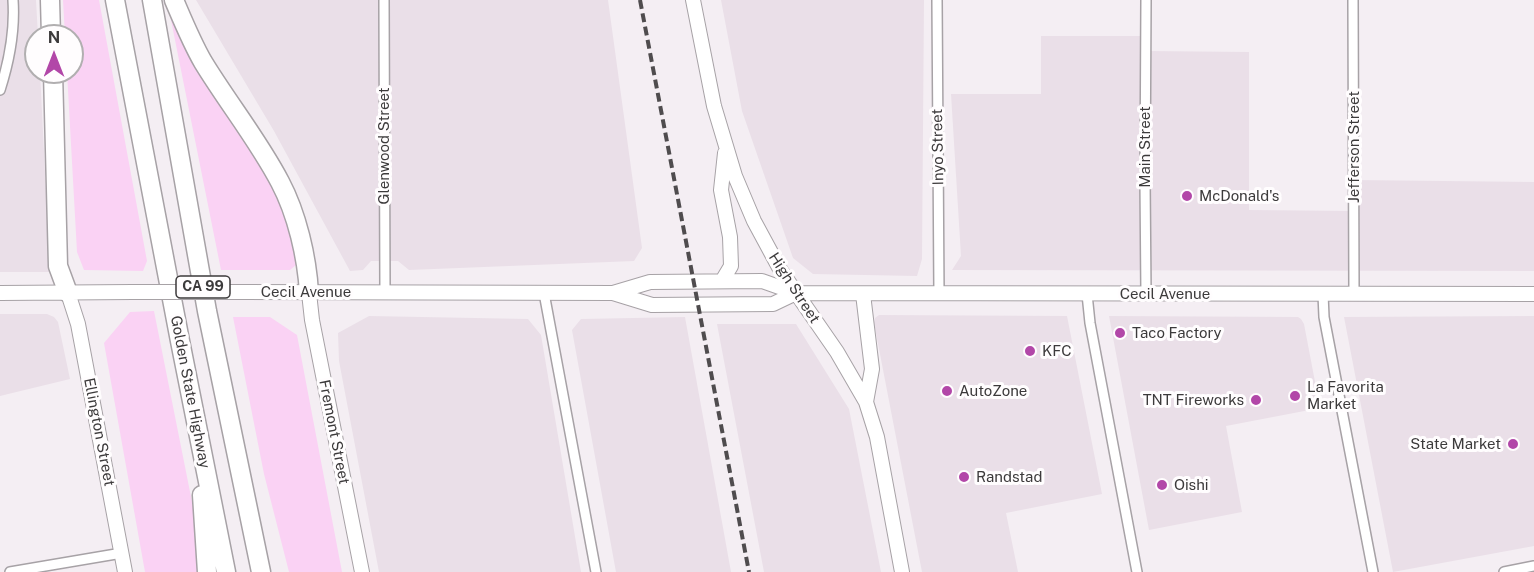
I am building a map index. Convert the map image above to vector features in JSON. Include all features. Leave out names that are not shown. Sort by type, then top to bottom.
[{"type":"highway","points":[[50,0],[51,24]]},
{"type":"highway","name":"Golden State Highway","points":[[116,0],[226,572]]},
{"type":"highway","name":"CA 99","points":[[152,0],[207,311],[261,572]]},
{"type":"highway","points":[[174,0],[202,61],[281,183],[301,242],[308,272],[309,292]]},
{"type":"highway","points":[[53,84],[58,266],[68,293]]},
{"type":"highway","points":[[198,430],[207,572]]},
{"type":"main road","name":"High Street","points":[[693,0],[714,106],[735,176],[754,221],[781,271],[837,352],[866,402],[877,437],[902,572]]},
{"type":"main road","points":[[722,281],[730,266],[730,237],[721,190],[726,145]]},
{"type":"main road","name":"Cecil Avenue","points":[[0,293],[613,293],[650,282],[762,281],[796,293],[1534,294]]},
{"type":"main road","name":"Fremont Street","points":[[309,292],[312,320],[362,572]]},
{"type":"main road","name":"Ellington Street","points":[[68,293],[78,324],[125,572]]},
{"type":"main road","name":"Cecil Avenue","points":[[613,293],[652,305],[773,304],[796,293]]},
{"type":"main road","points":[[863,294],[872,369],[866,402]]},
{"type":"street","points":[[0,90],[6,70],[14,17],[13,0]]},
{"type":"street","name":"Glenwood Street","points":[[384,0],[385,293]]},
{"type":"street","name":"Inyo Street","points":[[937,0],[939,294]]},
{"type":"street","name":"Main Street","points":[[1146,0],[1146,294]]},
{"type":"street","name":"Jefferson Street","points":[[1353,0],[1354,294]]},
{"type":"street","points":[[544,293],[596,572]]},
{"type":"street","points":[[1088,294],[1090,323],[1137,572]]},
{"type":"street","points":[[1323,294],[1324,317],[1373,572]]},
{"type":"street","points":[[10,572],[122,553]]},
{"type":"street","points":[[1504,572],[1534,566]]},
{"type":"shaded area","points":[[0,0],[36,0],[37,24],[24,24],[24,84],[41,84],[50,272],[0,272]]},
{"type":"shaded area","points":[[63,0],[99,0],[147,261],[143,271],[84,270],[77,252],[68,84],[84,84],[84,24],[64,24]]},
{"type":"shaded area","points":[[196,0],[608,0],[642,248],[634,261],[409,270],[398,261],[371,261],[363,270],[350,271],[274,131]]},
{"type":"shaded area","points":[[721,0],[924,0],[922,259],[917,276],[813,274],[793,258],[742,111]]},
{"type":"shaded area","points":[[168,5],[275,186],[295,243],[296,265],[290,270],[221,270]]},
{"type":"shaded area","points":[[1041,36],[1146,36],[1146,51],[1249,52],[1249,210],[1352,211],[1352,180],[1534,182],[1534,271],[952,270],[961,256],[951,94],[1041,94]]},
{"type":"shaded area","points":[[154,311],[198,532],[201,572],[145,572],[104,343],[130,312]]},
{"type":"shaded area","points":[[0,314],[47,314],[54,317],[58,322],[70,379],[0,396]]},
{"type":"shaded area","points":[[879,315],[1067,316],[1102,494],[1006,513],[1018,572],[922,572],[874,323],[875,318]]},
{"type":"shaded area","points":[[369,316],[528,319],[541,335],[581,572],[379,572],[339,361],[338,333]]},
{"type":"shaded area","points":[[1109,316],[1298,317],[1301,319],[1304,324],[1320,408],[1226,426],[1242,512],[1149,530]]},
{"type":"shaded area","points":[[1534,316],[1534,546],[1393,572],[1344,317]]},
{"type":"shaded area","points":[[233,317],[270,317],[297,335],[342,572],[289,572],[264,474]]},
{"type":"shaded area","points":[[685,317],[731,572],[616,572],[572,330],[581,319]]},
{"type":"shaded area","points":[[717,324],[796,324],[849,409],[881,572],[764,572]]},
{"type":"railway","points":[[640,0],[749,572]]},
{"type":"place","name":"McDonald's","points":[[1187,196]]},
{"type":"place","name":"Taco Factory","points":[[1120,333]]},
{"type":"place","name":"KFC","points":[[1030,351]]},
{"type":"place","name":"AutoZone","points":[[947,391]]},
{"type":"place","name":"La Favorita Market","points":[[1295,396]]},
{"type":"place","name":"TNT Fireworks","points":[[1256,400]]},
{"type":"place","name":"State Market","points":[[1513,444]]},
{"type":"place","name":"Randstad","points":[[964,477]]},
{"type":"place","name":"Oishi","points":[[1162,485]]}]
